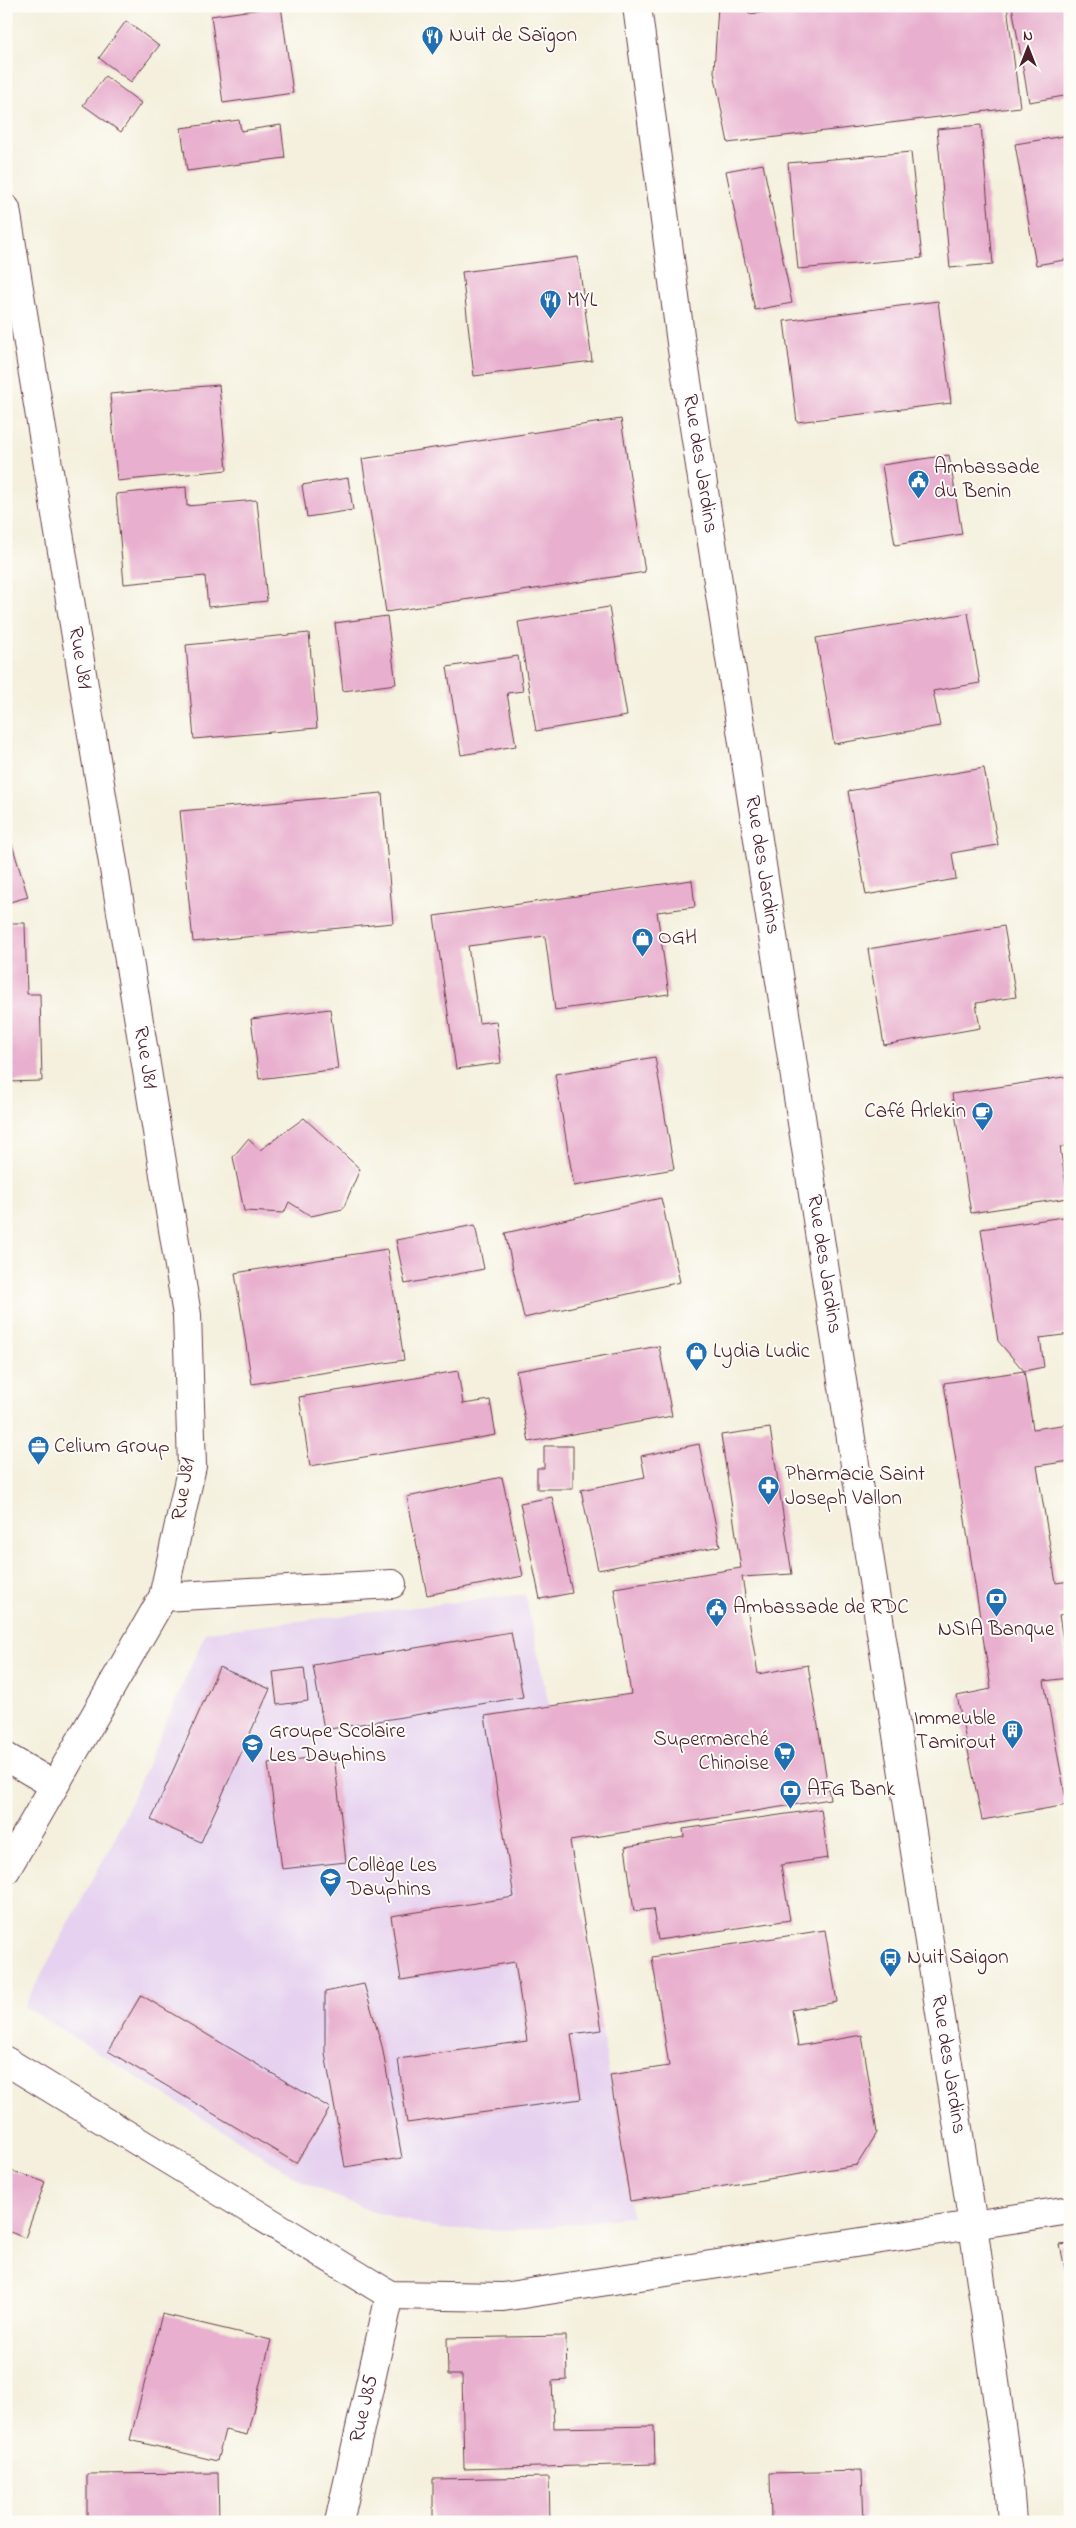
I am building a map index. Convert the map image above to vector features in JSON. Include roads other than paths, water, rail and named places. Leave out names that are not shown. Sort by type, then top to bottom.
[{"type":"street","name":"Rue des Jardins","points":[[637,6],[681,344],[973,2225],[1009,2482],[1012,2522]]},
{"type":"street","name":"Rue J81","points":[[6,210],[187,1315],[192,1466],[163,1597],[6,1870]]},
{"type":"street","points":[[163,1597],[392,1584]]},
{"type":"street","points":[[6,1757],[54,1785]]},
{"type":"street","points":[[6,2060],[390,2295],[503,2297],[1070,2210]]},
{"type":"street","name":"Rue J85","points":[[339,2522],[390,2295]]},
{"type":"place","name":"Nuit de Saïgon","points":[[433,55]]},
{"type":"place","name":"MYL","points":[[551,320]]},
{"type":"place","name":"Ambassade du Benin","points":[[918,499]]},
{"type":"place","name":"OGH","points":[[642,957]]},
{"type":"place","name":"Café Arlekin","points":[[982,1131]]},
{"type":"place","name":"Lydia Ludic","points":[[697,1371]]},
{"type":"place","name":"Celium Group","points":[[38,1466]]},
{"type":"place","name":"Pharmacie Saint Joseph Vallon","points":[[769,1506]]},
{"type":"place","name":"NSIA Banque","points":[[996,1617]]},
{"type":"place","name":"Ambassade de RDC","points":[[717,1627]]},
{"type":"place","name":"Immeuble Tamirout","points":[[1012,1750]]},
{"type":"place","name":"Groupe Scolaire Les Dauphins","points":[[253,1763]]},
{"type":"place","name":"Supermarché Chinoise","points":[[785,1771]]},
{"type":"place","name":"AFG Bank","points":[[791,1809]]},
{"type":"place","name":"Collège Les Dauphins","points":[[331,1897]]},
{"type":"place","name":"Nuit Saigon","points":[[891,1977]]}]
